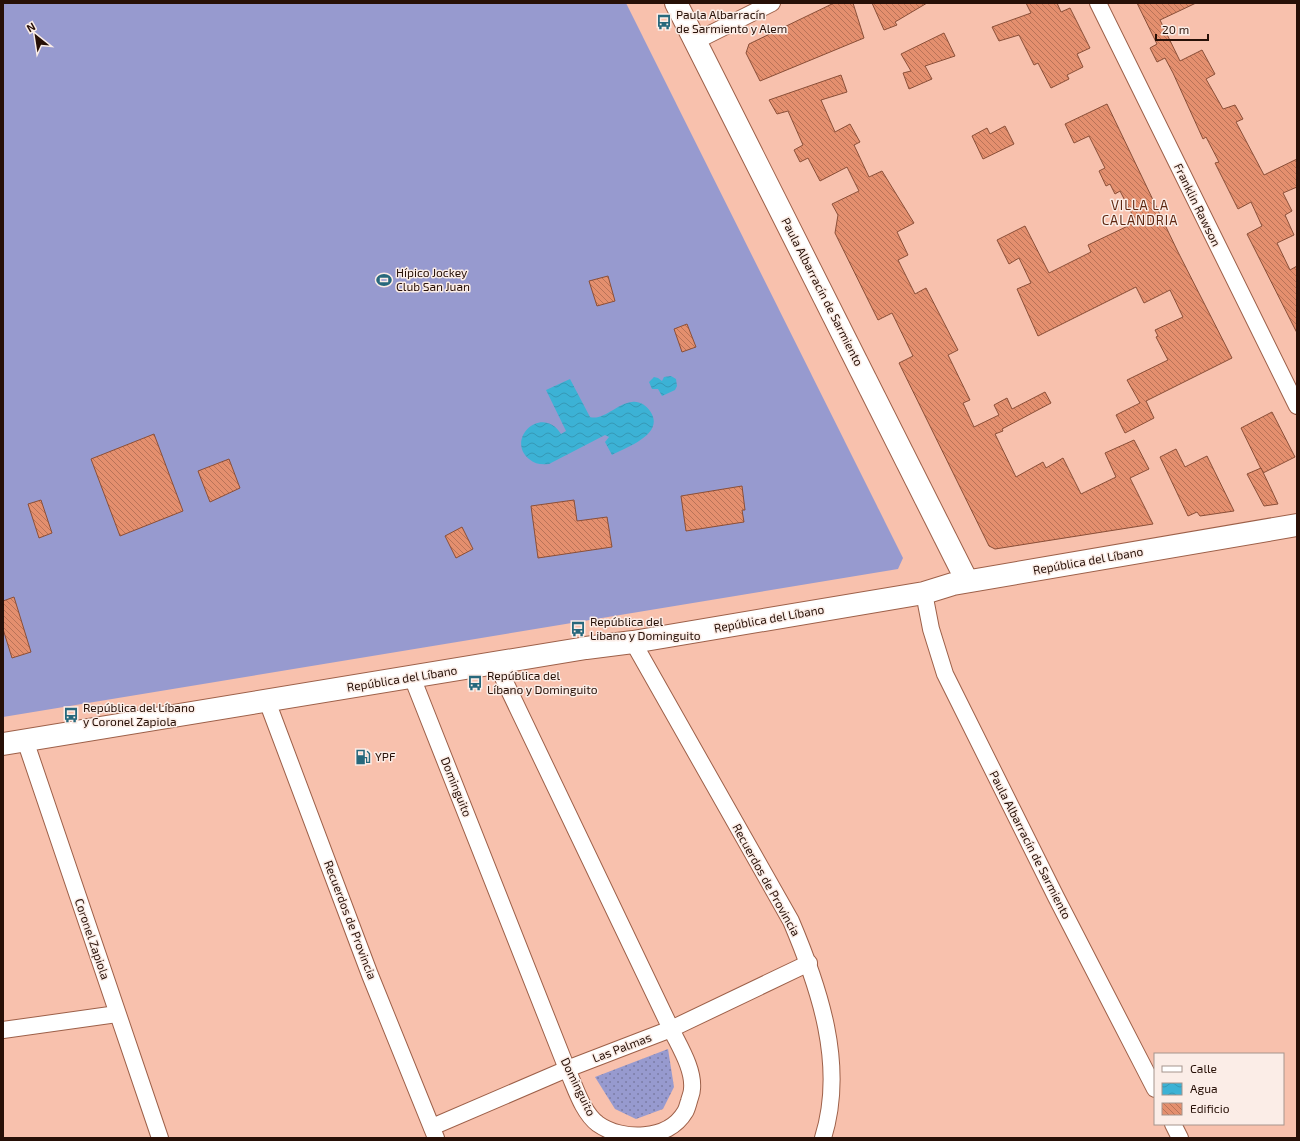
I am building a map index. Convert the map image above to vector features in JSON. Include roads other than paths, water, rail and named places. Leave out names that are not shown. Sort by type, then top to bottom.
[{"type":"main road","name":"Paula Albarracín de Sarmiento","points":[[676,3],[967,581]]},
{"type":"main road","name":"República del Líbano","points":[[3,744],[633,642],[924,593],[967,581],[1297,525]]},
{"type":"street","points":[[696,41],[772,3]]},
{"type":"street","name":"Franklin Rawson","points":[[1098,3],[1297,406]]},
{"type":"street","name":"Paula Albarracín de Sarmiento","points":[[924,593],[931,629],[945,674],[1056,897],[1154,1087]]},
{"type":"street","name":"Recuerdos de Provincia","points":[[633,642],[790,921],[809,963],[824,1018],[829,1044],[830,1101],[823,1138]]},
{"type":"street","name":"Dominguito","points":[[412,677],[567,1068],[588,1114],[597,1124],[610,1132],[628,1137],[651,1135],[669,1128],[685,1112],[692,1089],[689,1069],[496,663]]},
{"type":"street","name":"Recuerdos de Provincia","points":[[267,701],[368,967],[434,1133]]},
{"type":"street","name":"Coronel Zapiola","points":[[25,740],[160,1138]]},
{"type":"street","name":"Las Palmas","points":[[434,1133],[567,1068],[671,1029],[809,963]]},
{"type":"street","points":[[3,1030],[117,1014]]},
{"type":"street","points":[[1174,1125],[1180,1138]]},
{"type":"water","points":[[671,376],[676,379],[677,386],[675,390],[662,396],[658,389],[652,389],[649,382],[654,377],[662,381],[664,377]]},
{"type":"water","points":[[570,379],[590,417],[595,418],[627,403],[637,402],[644,405],[650,411],[654,419],[653,426],[649,433],[635,444],[612,455],[605,442],[609,437],[605,435],[549,464],[538,464],[531,461],[523,451],[521,442],[524,434],[529,428],[536,423],[545,422],[553,426],[561,434],[566,431],[546,390]]},
{"type":"place","name":"Paula Albarracín de Sarmiento y Alem","points":[[664,22]]},
{"type":"place","name":"Hípico Jockey Club San Juan","points":[[384,280]]},
{"type":"place","name":"República del Libano y Dominguito","points":[[578,629]]},
{"type":"place","name":"República del Líbano y Dominguito","points":[[475,683]]},
{"type":"place","name":"República del Líbano y Coronel Zapiola","points":[[71,715]]},
{"type":"place","name":"YPF","points":[[363,757]]},
{"type":"district","name":"VILLA LA CALANDRIA","points":[[1140,212]]}]
